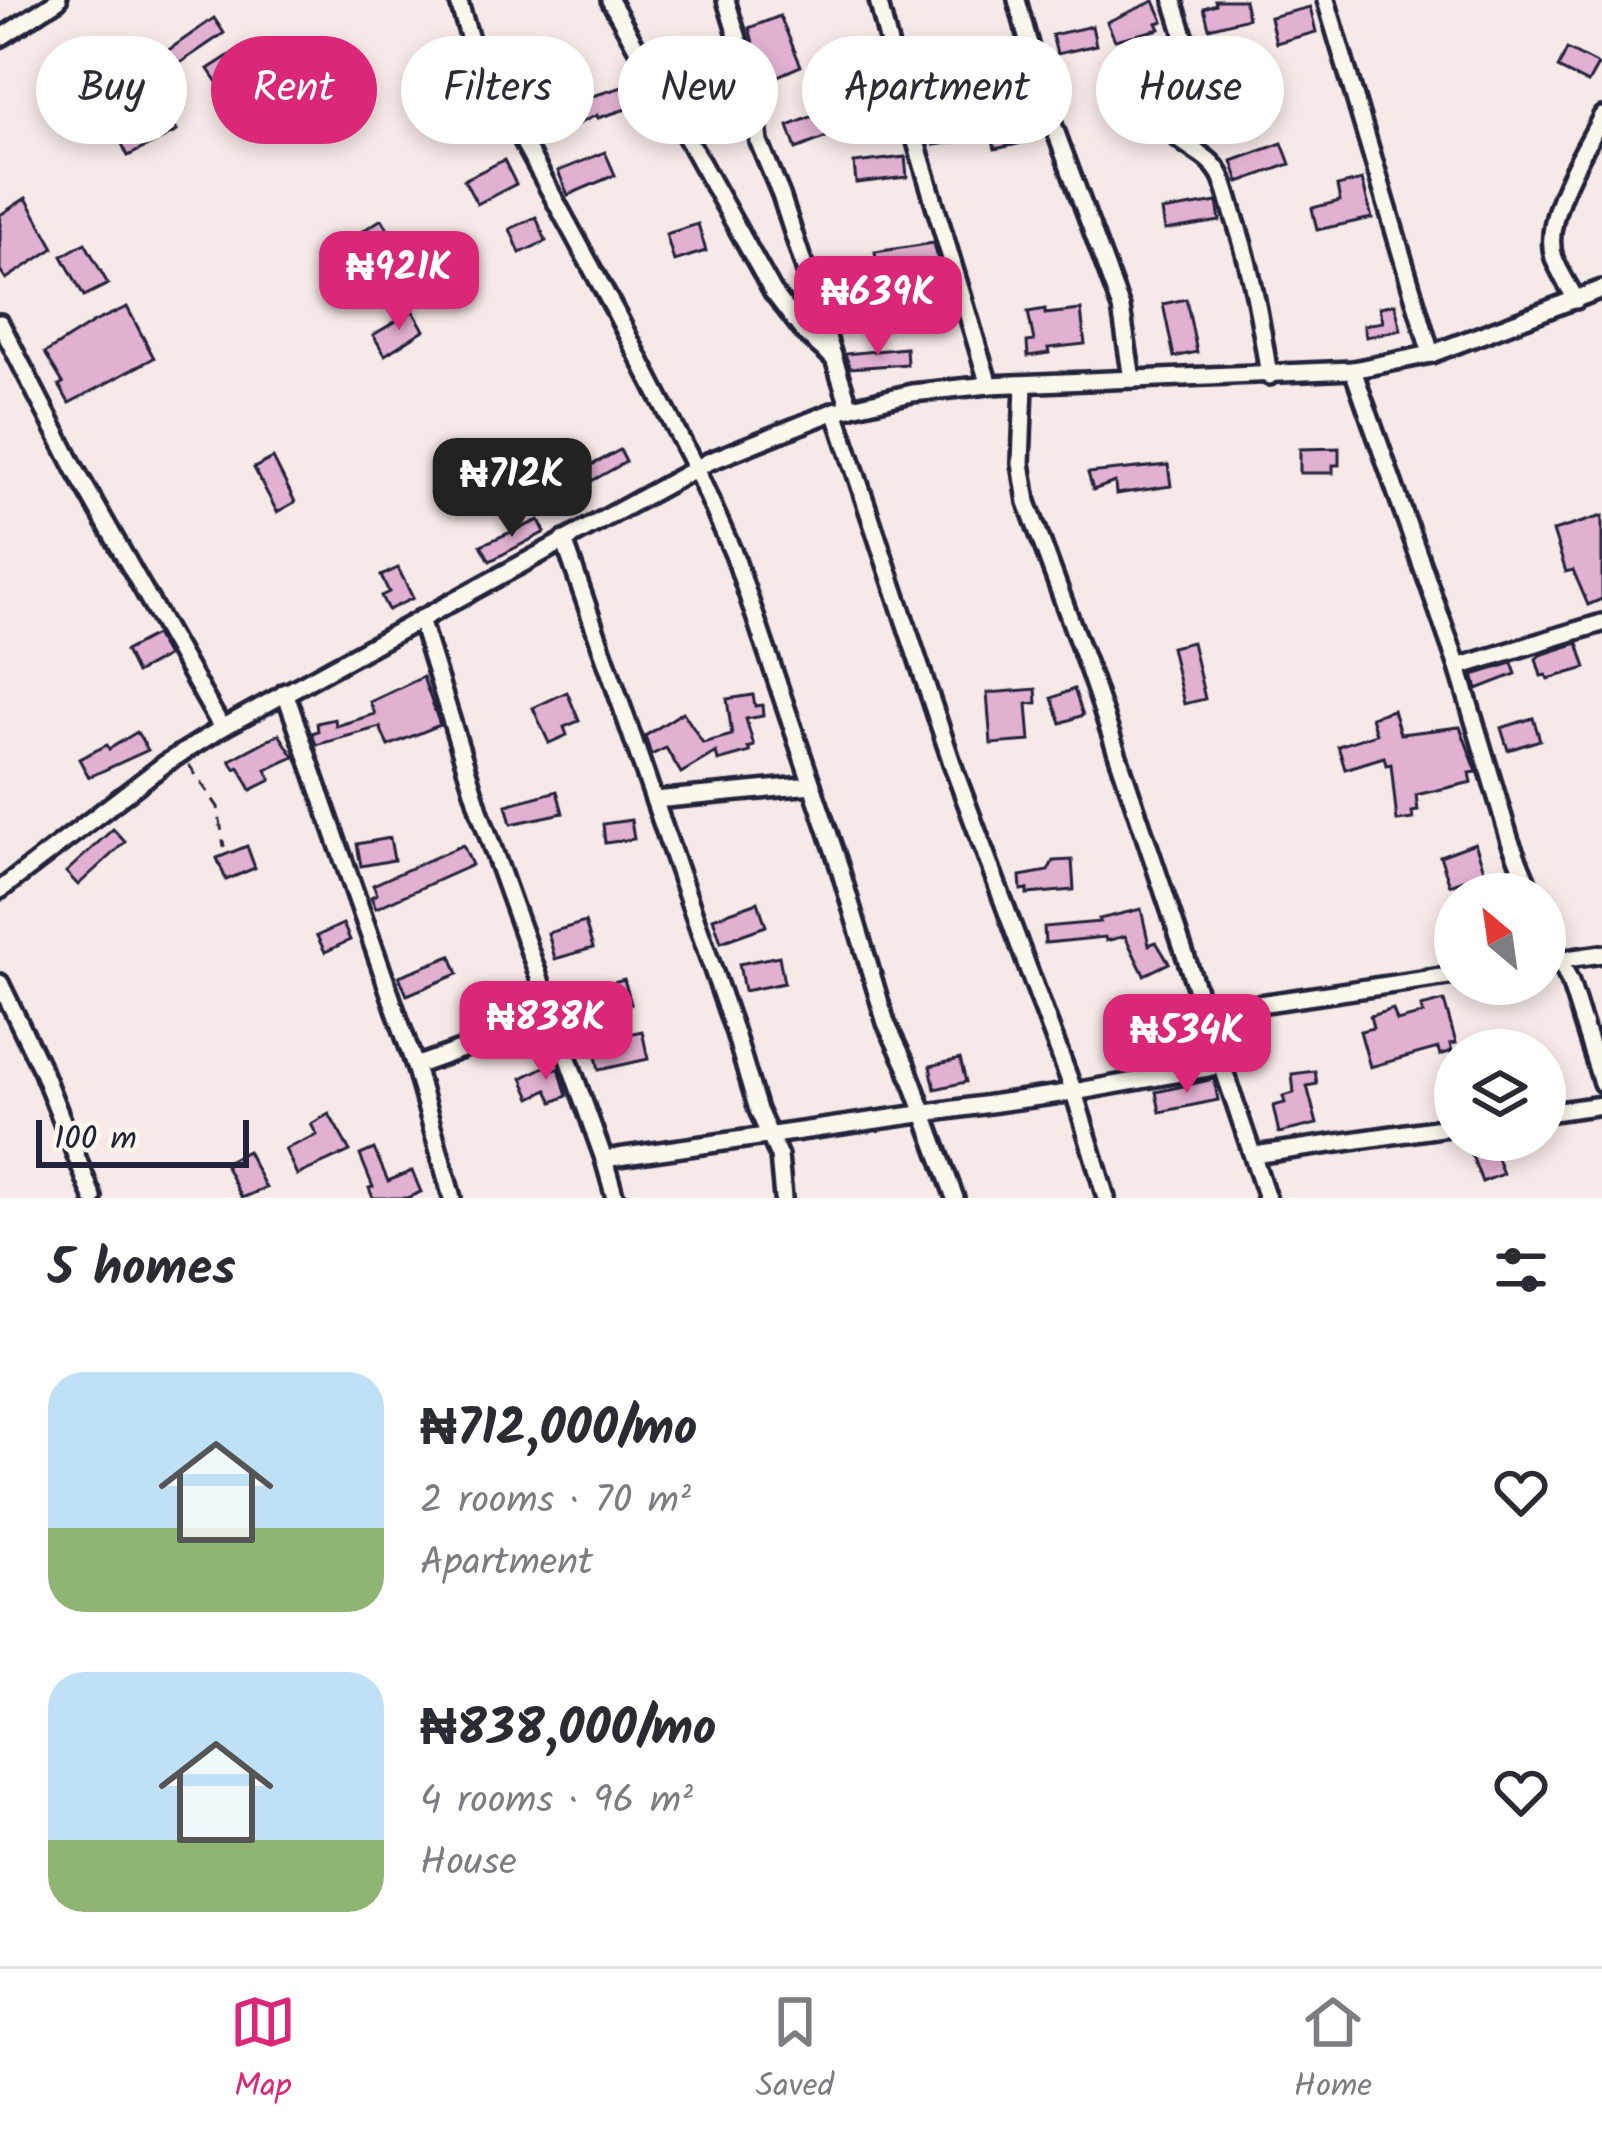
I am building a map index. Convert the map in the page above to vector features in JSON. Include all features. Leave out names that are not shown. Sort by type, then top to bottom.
[{"type":"street","points":[[0,38],[58,0]]},
{"type":"street","points":[[458,0],[473,49],[541,168],[696,469],[734,557],[886,1023],[956,1198]]},
{"type":"street","points":[[610,0],[773,292],[803,331],[833,358]]},
{"type":"street","points":[[726,0],[753,87],[759,142],[781,195],[833,358],[843,409],[955,772],[1074,1092],[1106,1198]]},
{"type":"street","points":[[878,0],[989,385]]},
{"type":"street","points":[[1017,0],[1044,100],[1121,308],[1132,379]]},
{"type":"street","points":[[1173,0],[1188,50],[1189,76],[1165,114],[1167,128],[1203,154],[1220,174],[1253,276],[1269,376]]},
{"type":"street","points":[[1326,0],[1431,354]]},
{"type":"street","points":[[1576,300],[1553,256],[1551,231],[1602,116]]},
{"type":"street","points":[[0,890],[181,754],[285,692],[696,469],[843,409],[912,393],[989,385],[1353,370],[1431,354],[1602,289]]},
{"type":"street","points":[[0,323],[75,469],[222,728]]},
{"type":"street","points":[[1353,370],[1458,667],[1523,873]]},
{"type":"street","points":[[1024,385],[1021,463],[1027,502],[1267,1198]]},
{"type":"street","points":[[564,540],[779,1156],[783,1198]]},
{"type":"street","points":[[420,620],[480,813],[615,1198]]},
{"type":"street","points":[[1458,667],[1602,623]]},
{"type":"street","points":[[285,692],[415,1066],[452,1198]]},
{"type":"street","points":[[655,800],[812,785]]},
{"type":"street","points":[[1566,959],[1602,954]]},
{"type":"street","points":[[1205,1012],[1434,978]]},
{"type":"street","points":[[0,983],[42,1070],[93,1198]]},
{"type":"street","points":[[1566,995],[1602,1083]]},
{"type":"street","points":[[415,1066],[550,1009]]},
{"type":"street","points":[[604,1159],[1074,1092],[1224,1065]]},
{"type":"street","points":[[1566,1110],[1602,1105]]},
{"type":"street","points":[[1254,1155],[1434,1129]]},
{"type":"path","points":[[181,754],[218,807],[224,847]]},
{"type":"building","points":[[1215,0],[1244,0],[1248,18],[1209,28],[1204,8],[1216,4]]},
{"type":"building","points":[[1154,1],[1163,21],[1157,23],[1160,29],[1131,36],[1113,36],[1107,22]]},
{"type":"building","points":[[1310,7],[1316,32],[1284,41],[1284,36],[1274,36],[1270,17]]},
{"type":"building","points":[[780,16],[801,66],[778,76],[778,36],[751,36],[749,28]]},
{"type":"building","points":[[214,18],[224,33],[211,36],[211,42],[187,58],[187,37]]},
{"type":"building","points":[[1092,26],[1096,45],[1072,51],[1072,36],[1052,35]]},
{"type":"building","points":[[1567,49],[1598,65],[1588,83],[1558,68]]},
{"type":"building","points":[[618,88],[618,112],[594,116],[594,96]]},
{"type":"building","points":[[802,120],[802,144],[809,144],[796,149],[788,126]]},
{"type":"building","points":[[122,144],[152,144],[128,156]]},
{"type":"building","points":[[1282,144],[1290,164],[1239,182],[1232,161]]},
{"type":"building","points":[[605,152],[615,175],[568,195],[558,171]]},
{"type":"building","points":[[905,157],[907,177],[856,183],[854,163]]},
{"type":"building","points":[[504,160],[516,184],[477,204],[464,180]]},
{"type":"building","points":[[1362,180],[1372,218],[1317,230],[1312,208],[1340,201],[1337,186]]},
{"type":"building","points":[[26,198],[54,248],[6,279],[0,270],[0,215]]},
{"type":"building","points":[[1217,202],[1220,221],[1165,230],[1162,211]]},
{"type":"building","points":[[536,217],[546,241],[520,253],[510,229]]},
{"type":"building","points":[[382,219],[394,239],[348,267],[336,247]]},
{"type":"building","points":[[698,224],[706,251],[674,261],[666,234]]},
{"type":"building","points":[[85,243],[108,284],[84,296],[62,256]]},
{"type":"building","points":[[934,243],[940,270],[879,279],[875,252]]},
{"type":"building","points":[[1186,299],[1197,352],[1174,357],[1163,304]]},
{"type":"building","points":[[1395,304],[1401,330],[1366,337],[1364,325],[1383,322],[1380,307]]},
{"type":"building","points":[[127,307],[154,358],[69,403],[45,353]]},
{"type":"building","points":[[1045,309],[1045,314],[1081,310],[1085,344],[1048,348],[1049,353],[1028,356],[1027,342],[1034,341],[1028,312]]},
{"type":"building","points":[[413,311],[424,330],[385,355],[373,335]]},
{"type":"building","points":[[906,348],[907,364],[850,368],[845,354]]},
{"type":"building","points":[[1339,448],[1339,465],[1333,465],[1333,473],[1300,473],[1300,449]]},
{"type":"building","points":[[620,450],[626,462],[552,503],[546,489]]},
{"type":"building","points":[[273,458],[295,502],[277,512],[254,468]]},
{"type":"building","points":[[1168,465],[1171,486],[1116,494],[1115,482],[1093,490],[1088,473]]},
{"type":"building","points":[[1602,516],[1602,599],[1588,605],[1573,570],[1566,572],[1553,531]]},
{"type":"building","points":[[539,520],[545,532],[490,561],[481,545]]},
{"type":"building","points":[[398,568],[413,598],[388,610],[381,596],[389,592],[381,576]]},
{"type":"building","points":[[155,635],[167,656],[136,673],[125,651]]},
{"type":"building","points":[[1192,642],[1205,699],[1184,704],[1171,647]]},
{"type":"building","points":[[1578,643],[1586,668],[1548,679],[1541,676],[1536,659],[1540,655]]},
{"type":"building","points":[[1512,663],[1516,674],[1477,689],[1473,675]]},
{"type":"building","points":[[423,677],[440,725],[388,746],[380,727],[316,745],[312,733],[318,731],[317,723],[335,719],[336,726],[375,714],[370,702]]},
{"type":"building","points":[[1036,689],[1037,703],[1027,704],[1030,741],[991,744],[987,693]]},
{"type":"building","points":[[1074,689],[1083,715],[1061,723],[1052,698]]},
{"type":"building","points":[[567,692],[579,721],[564,727],[567,735],[549,743],[533,708]]},
{"type":"building","points":[[753,695],[755,706],[762,705],[763,716],[746,719],[754,746],[748,748],[750,752],[718,761],[716,752],[681,773],[666,748],[651,755],[645,736],[683,712],[703,743],[732,735],[727,699]]},
{"type":"building","points":[[1393,710],[1400,734],[1460,727],[1477,772],[1470,773],[1472,782],[1416,795],[1418,811],[1412,812],[1413,819],[1397,821],[1391,764],[1386,765],[1384,757],[1345,769],[1338,746],[1376,734],[1371,717]]},
{"type":"building","points":[[1533,718],[1540,740],[1508,750],[1501,728]]},
{"type":"building","points":[[137,732],[148,750],[89,777],[79,759]]},
{"type":"building","points":[[279,734],[294,757],[266,770],[271,780],[251,790],[230,760]]},
{"type":"building","points":[[557,791],[563,813],[511,824],[506,805]]},
{"type":"building","points":[[631,820],[634,839],[605,843],[603,824]]},
{"type":"building","points":[[113,829],[125,842],[78,885],[66,872]]},
{"type":"building","points":[[390,838],[394,860],[361,866],[357,844]]},
{"type":"building","points":[[1475,843],[1485,872],[1446,873],[1440,856]]},
{"type":"building","points":[[463,845],[472,865],[376,908],[373,885]]},
{"type":"building","points":[[247,846],[255,868],[226,880],[217,858]]},
{"type":"building","points":[[1072,860],[1074,890],[1027,894],[1027,889],[1021,890],[1020,876],[1048,871],[1053,861]]},
{"type":"building","points":[[758,902],[766,926],[721,942],[713,918]]},
{"type":"building","points":[[1141,909],[1149,945],[1156,942],[1169,963],[1144,975],[1125,936],[1045,943],[1044,927],[1100,922]]},
{"type":"building","points":[[585,922],[593,948],[555,959],[548,933]]},
{"type":"building","points":[[343,924],[350,940],[325,952],[317,936]]},
{"type":"building","points":[[451,956],[458,974],[407,995],[399,976]]},
{"type":"building","points":[[779,956],[784,983],[744,991],[739,964]]},
{"type":"building","points":[[624,979],[631,1004],[583,1017],[576,992]]},
{"type":"building","points":[[1175,1001],[1179,1020],[1136,1031],[1132,1011]]},
{"type":"building","points":[[1445,1005],[1452,1029],[1434,1029],[1434,1049],[1370,1067],[1360,1031],[1373,1028],[1370,1016],[1393,1009],[1397,1021],[1423,1014],[1421,1007]]},
{"type":"building","points":[[642,1031],[648,1059],[599,1070],[593,1042]]},
{"type":"building","points":[[960,1059],[966,1082],[935,1089],[930,1066]]},
{"type":"building","points":[[552,1063],[555,1070],[559,1068],[567,1096],[553,1102],[547,1090],[531,1098],[522,1078]]},
{"type":"building","points":[[1315,1071],[1317,1084],[1307,1086],[1317,1124],[1279,1133],[1273,1106],[1285,1103],[1283,1096],[1294,1093],[1292,1074]]},
{"type":"building","points":[[1214,1079],[1218,1100],[1160,1112],[1156,1092]]},
{"type":"building","points":[[329,1114],[350,1151],[297,1175],[285,1149],[317,1135],[311,1124]]},
{"type":"building","points":[[374,1149],[388,1181],[412,1171],[421,1192],[407,1198],[373,1198],[360,1155]]},
{"type":"building","points":[[247,1151],[266,1188],[242,1198],[224,1163]]},
{"type":"building","points":[[1474,1161],[1498,1161],[1503,1174],[1482,1182]]}]
